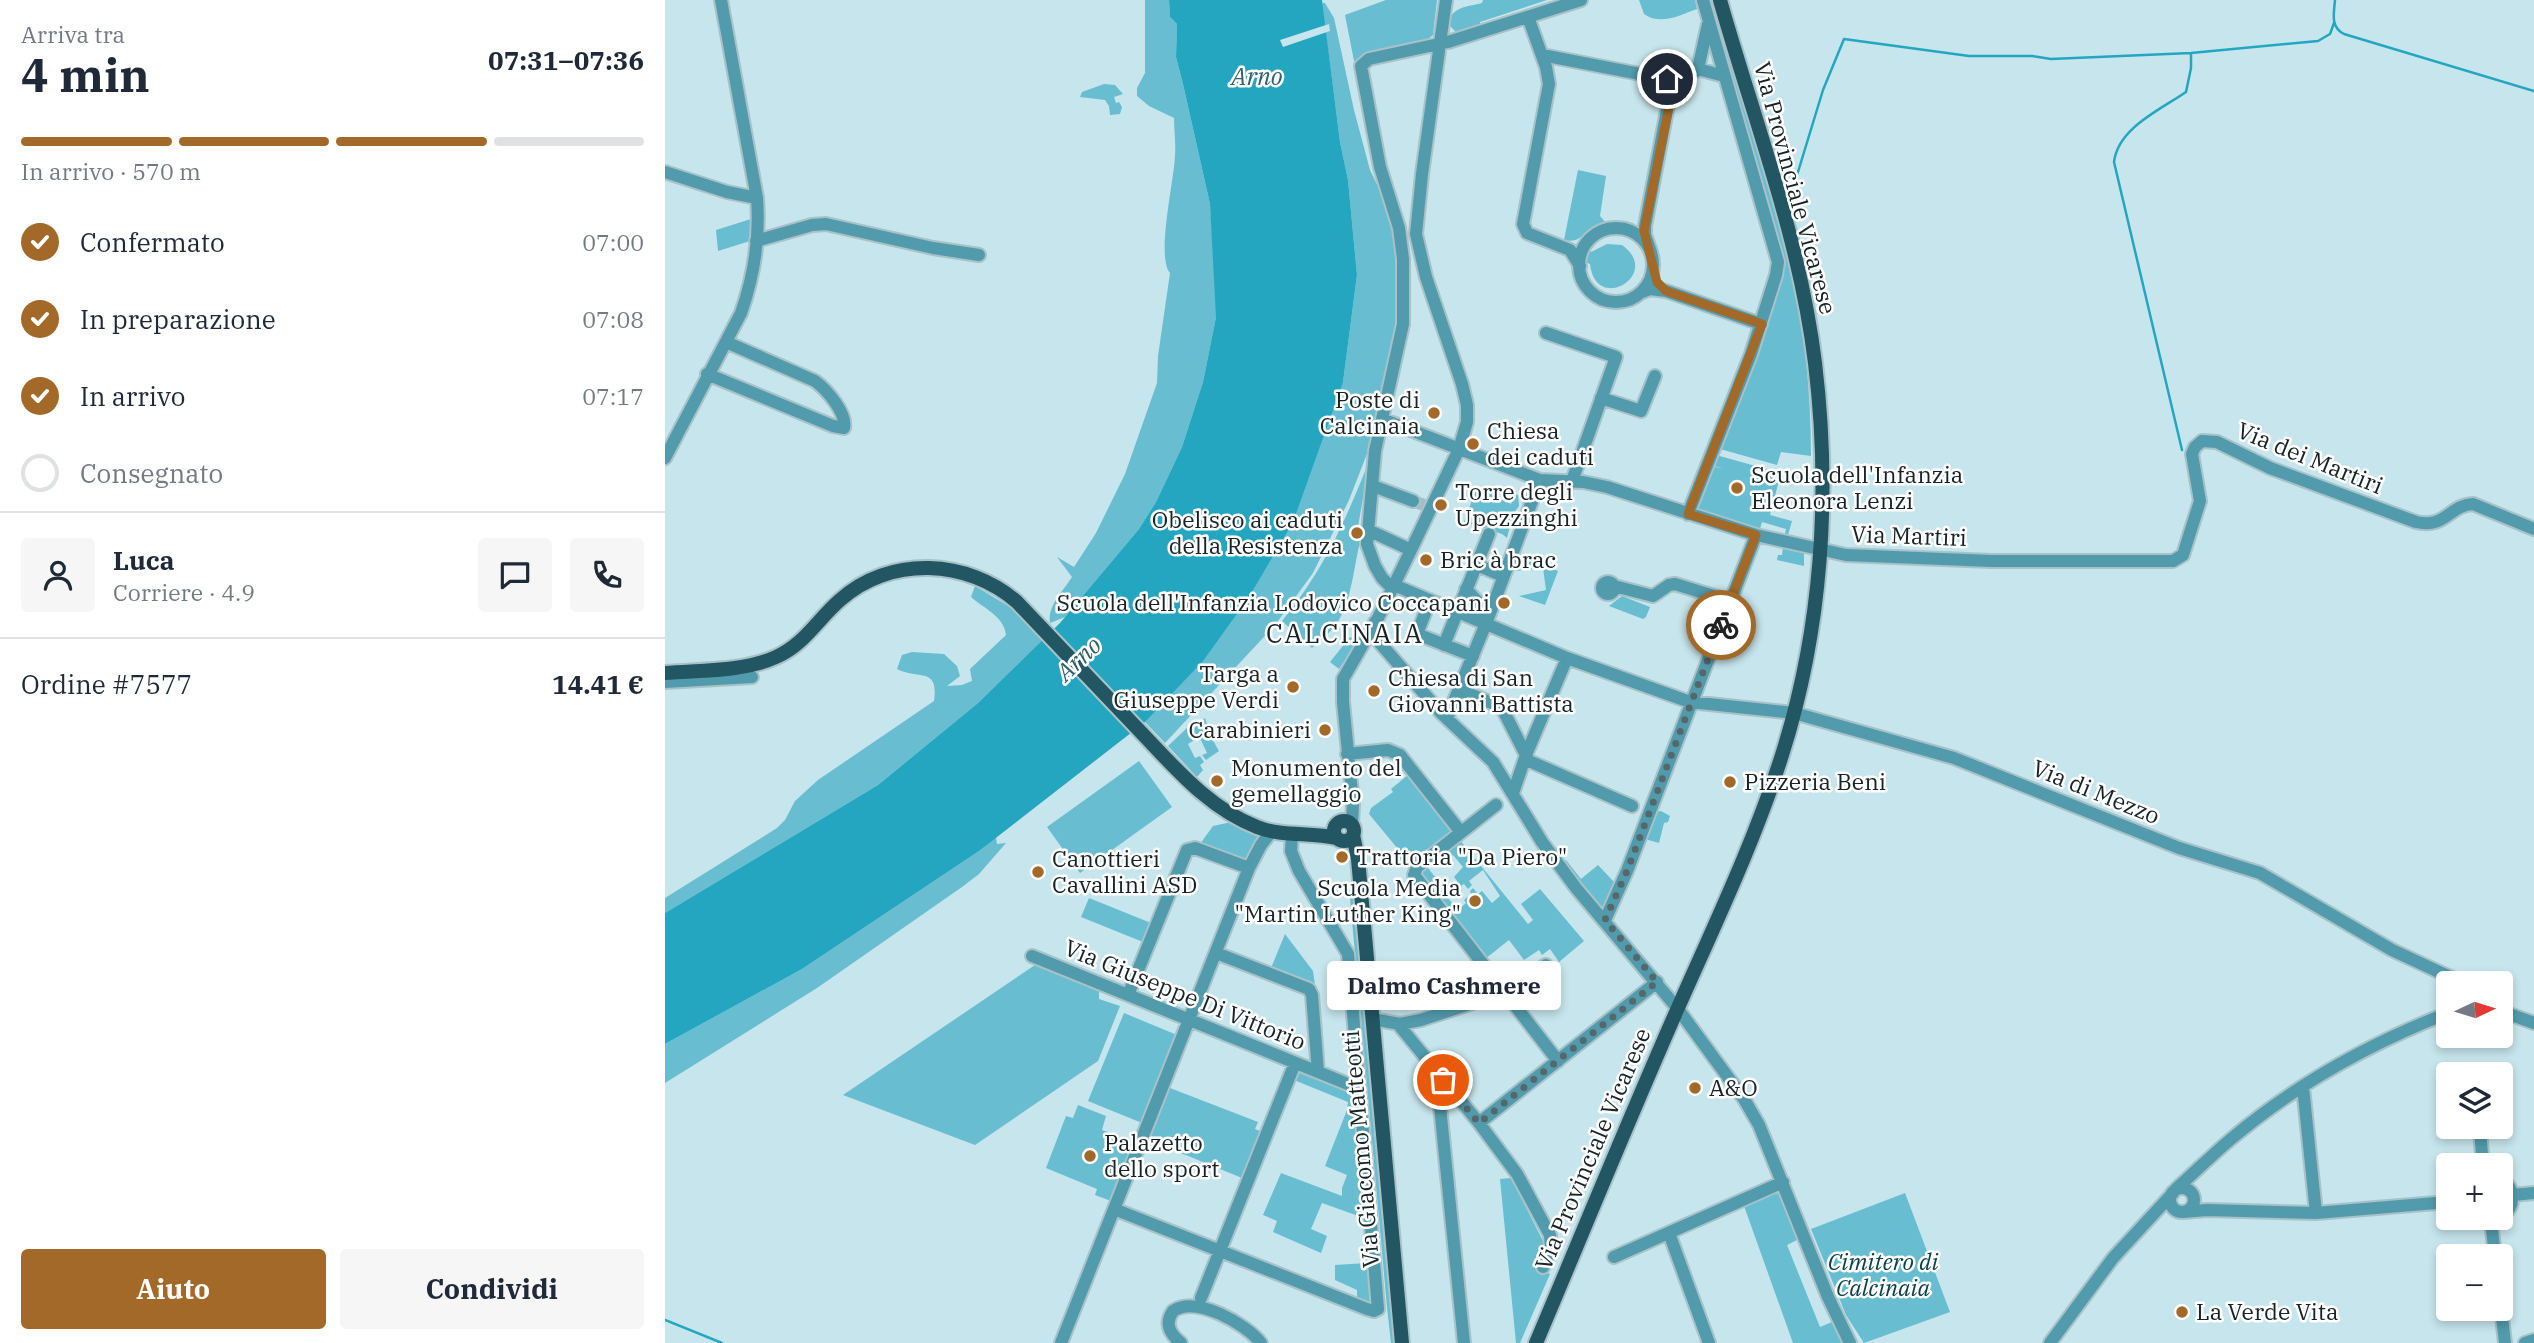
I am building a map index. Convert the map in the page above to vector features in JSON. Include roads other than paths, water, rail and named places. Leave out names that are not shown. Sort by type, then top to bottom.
[{"type":"main road","name":"Via Provinciale Vicarese","points":[[1536,1343],[1757,825],[1783,753],[1794,713],[1813,616],[1821,549],[1821,436],[1807,310],[1786,221],[1720,0]]},
{"type":"main road","points":[[665,673],[745,665],[777,657],[802,640],[831,608],[856,588],[875,578],[915,568],[947,569],[979,578],[1007,594],[1218,808],[1271,832],[1292,834],[1344,831]]},
{"type":"main road","name":"Via Giacomo Matteotti","points":[[1344,831],[1357,868],[1402,1343]]},
{"type":"street","points":[[665,458],[726,342],[745,301],[753,269],[757,198],[721,0]]},
{"type":"street","points":[[1344,831],[1351,794],[1343,679],[1411,550],[1422,505],[1459,449],[1467,422],[1465,395],[1426,277],[1416,234],[1446,0]]},
{"type":"street","points":[[1393,586],[1382,578],[1371,560],[1367,544],[1375,451],[1403,324],[1401,240],[1380,167],[1361,66],[1369,59],[1441,44],[1581,0]]},
{"type":"street","points":[[1688,514],[1762,324],[1778,262],[1703,0]]},
{"type":"street","points":[[1528,18],[1542,55],[1549,84],[1523,225],[1527,233],[1570,250],[1580,266],[1586,285],[1602,299],[1620,302],[1650,289],[1666,291],[1762,324]]},
{"type":"street","points":[[1698,69],[1709,22]]},
{"type":"street","points":[[1542,55],[1665,79],[1671,83],[1672,92],[1645,226],[1657,282],[1666,291]]},
{"type":"street","points":[[1671,83],[1698,69],[1724,76]]},
{"type":"street","points":[[665,172],[727,192],[757,198]]},
{"type":"street","points":[[1388,193],[1416,234]]},
{"type":"street","points":[[756,241],[812,225],[825,224],[933,248],[979,255]]},
{"type":"street","points":[[1580,266],[1586,243],[1597,233],[1608,229],[1623,229],[1635,233],[1643,240],[1652,257],[1650,279],[1640,293]]},
{"type":"street","points":[[1546,333],[1616,357],[1572,481]]},
{"type":"street","points":[[707,374],[833,426],[844,428],[845,419],[823,387],[815,381],[726,342]]},
{"type":"street","points":[[1601,398],[1641,411],[1655,376]]},
{"type":"street","name":"Via Martiri","points":[[1382,419],[1540,480],[1572,481],[1607,487],[1756,535],[1851,556],[2161,562]]},
{"type":"street","name":"Via dei Martiri","points":[[2161,562],[2176,560],[2184,552],[2200,501],[2192,450],[2206,440],[2225,445],[2270,468],[2421,524],[2439,522],[2463,505],[2473,504],[2534,529]]},
{"type":"street","points":[[1447,718],[1540,480]]},
{"type":"street","points":[[1373,486],[1422,505]]},
{"type":"street","points":[[1368,530],[1411,550]]},
{"type":"street","points":[[1444,645],[1489,534]]},
{"type":"street","points":[[1605,920],[1627,871],[1756,535]]},
{"type":"street","points":[[1477,565],[1503,576]]},
{"type":"street","points":[[1614,586],[1654,596],[1669,585],[1675,584],[1730,601]]},
{"type":"street","name":"Via di Mezzo","points":[[1393,586],[1567,658],[1690,702],[1794,713],[1954,758],[2179,848],[2260,873],[2350,926],[2436,972]]},
{"type":"street","points":[[1466,589],[1477,600],[1486,623]]},
{"type":"street","points":[[1430,600],[1417,634],[1473,656]]},
{"type":"street","points":[[1375,622],[1377,638],[1388,653],[1447,718],[1493,762],[1542,842],[1576,888],[1657,982],[1752,1111],[1828,1297],[1850,1343]]},
{"type":"street","points":[[1349,669],[1367,650],[1388,653]]},
{"type":"street","points":[[1513,793],[1567,658]]},
{"type":"street","points":[[665,682],[751,677]]},
{"type":"street","points":[[1459,690],[1503,710],[1529,761],[1632,807]]},
{"type":"street","points":[[1347,754],[1388,750],[1400,755],[1460,831]]},
{"type":"street","points":[[1496,805],[1417,867],[1414,875],[1558,1061]]},
{"type":"street","points":[[1061,1343],[1249,868],[1271,832]]},
{"type":"street","points":[[1114,1209],[1376,1311],[1379,1304],[1348,954],[1299,871],[1291,851],[1292,834]]},
{"type":"street","points":[[1128,995],[1187,850],[1195,848],[1249,868]]},
{"type":"street","points":[[1216,953],[1309,989],[1312,995],[1318,1072]]},
{"type":"street","name":"Via Giuseppe Di Vittorio","points":[[1033,956],[1360,1089]]},
{"type":"street","points":[[1372,1019],[1398,1024],[1421,1020],[1503,993],[1546,965]]},
{"type":"street","points":[[1479,1123],[1657,982]]},
{"type":"street","points":[[2513,1015],[2534,1023]]},
{"type":"street","points":[[2050,1343],[2113,1258],[2175,1191],[2233,1138],[2303,1087],[2405,1031],[2436,1018]]},
{"type":"street","points":[[1398,1024],[1517,1174],[1550,1235],[1552,1247],[1543,1267]]},
{"type":"street","points":[[1189,1307],[1201,1298],[1294,1063]]},
{"type":"street","points":[[1443,1080],[1438,1087],[1464,1343]]},
{"type":"street","points":[[2303,1087],[2316,1213]]},
{"type":"street","points":[[2192,1175],[2189,1185],[2200,1205],[2207,1210]]},
{"type":"street","points":[[1614,1258],[1783,1182]]},
{"type":"street","points":[[2175,1191],[2185,1188],[2193,1194],[2194,1204],[2180,1211]]},
{"type":"street","points":[[2175,1191],[2171,1203],[2180,1211]]},
{"type":"street","points":[[2513,1195],[2534,1193]]},
{"type":"street","points":[[2155,1213],[2164,1210],[2207,1210],[2316,1213],[2436,1203]]},
{"type":"street","points":[[1669,1233],[1709,1343]]},
{"type":"street","points":[[1201,1298],[1210,1311]]},
{"type":"street","points":[[1181,1343],[1169,1329],[1168,1319],[1175,1309],[1189,1307],[1210,1311],[1245,1327],[1262,1343]]},
{"type":"street","points":[[2502,1321],[2505,1343]]},
{"type":"street","points":[[2525,1343],[2534,1340]]},
{"type":"water","name":"Arno","points":[[1169,0],[1322,0],[1340,142],[1348,180],[1357,275],[1343,382],[1293,522],[1249,597],[1203,661],[1145,722],[979,851],[802,969],[665,1044],[665,913],[878,785],[978,703],[1060,623],[1139,529],[1156,502],[1182,447],[1203,382],[1216,317],[1210,204],[1176,57],[1177,24],[1170,17]]},
{"type":"waterway","points":[[2335,0],[2335,24],[2344,34],[2534,91]]},
{"type":"waterway","points":[[1794,185],[1823,90],[1844,39],[1969,56],[2032,56],[2051,59],[2191,53],[2318,41],[2330,34],[2334,23]]},
{"type":"waterway","points":[[2182,450],[2114,162],[2123,139],[2132,130],[2186,92],[2191,53]]},
{"type":"waterway","points":[[665,1320],[722,1343]]},
{"type":"tunnel","points":[[1413,501],[1424,505]]},
{"type":"place","name":"Poste di Calcinaia","points":[[1434,413]]},
{"type":"place","name":"Chiesa dei caduti","points":[[1473,444]]},
{"type":"place","name":"Scuola dell'Infanzia Eleonora Lenzi","points":[[1737,488]]},
{"type":"place","name":"Torre degli Upezzinghi","points":[[1441,505]]},
{"type":"place","name":"Obelisco ai caduti della Resistenza","points":[[1357,533]]},
{"type":"place","name":"Bric à brac","points":[[1426,560]]},
{"type":"place","name":"Scuola dell'Infanzia Lodovico Coccapani","points":[[1504,603]]},
{"type":"place","name":"Targa a Giuseppe Verdi","points":[[1293,687]]},
{"type":"place","name":"Chiesa di San Giovanni Battista","points":[[1374,691]]},
{"type":"place","name":"Carabinieri","points":[[1325,730]]},
{"type":"place","name":"Monumento del gemellaggio","points":[[1217,781]]},
{"type":"place","name":"Pizzeria Beni","points":[[1730,782]]},
{"type":"place","name":"Trattoria \"Da Piero\"","points":[[1342,857]]},
{"type":"place","name":"Canottieri Cavallini ASD","points":[[1038,872]]},
{"type":"place","name":"Scuola Media \"Martin Luther King\"","points":[[1475,901]]},
{"type":"place","name":"Dalmo Cashmere","points":[[1443,1080]]},
{"type":"place","name":"A&O","points":[[1695,1088]]},
{"type":"place","name":"Palazetto dello sport","points":[[1090,1156]]},
{"type":"place","name":"La Verde Vita","points":[[2182,1312]]},
{"type":"district","name":"CALCINAIA","points":[[1345,634]]},
{"type":"park label","name":"Cimitero di Calcinaia","points":[[1883,1275]]}]
